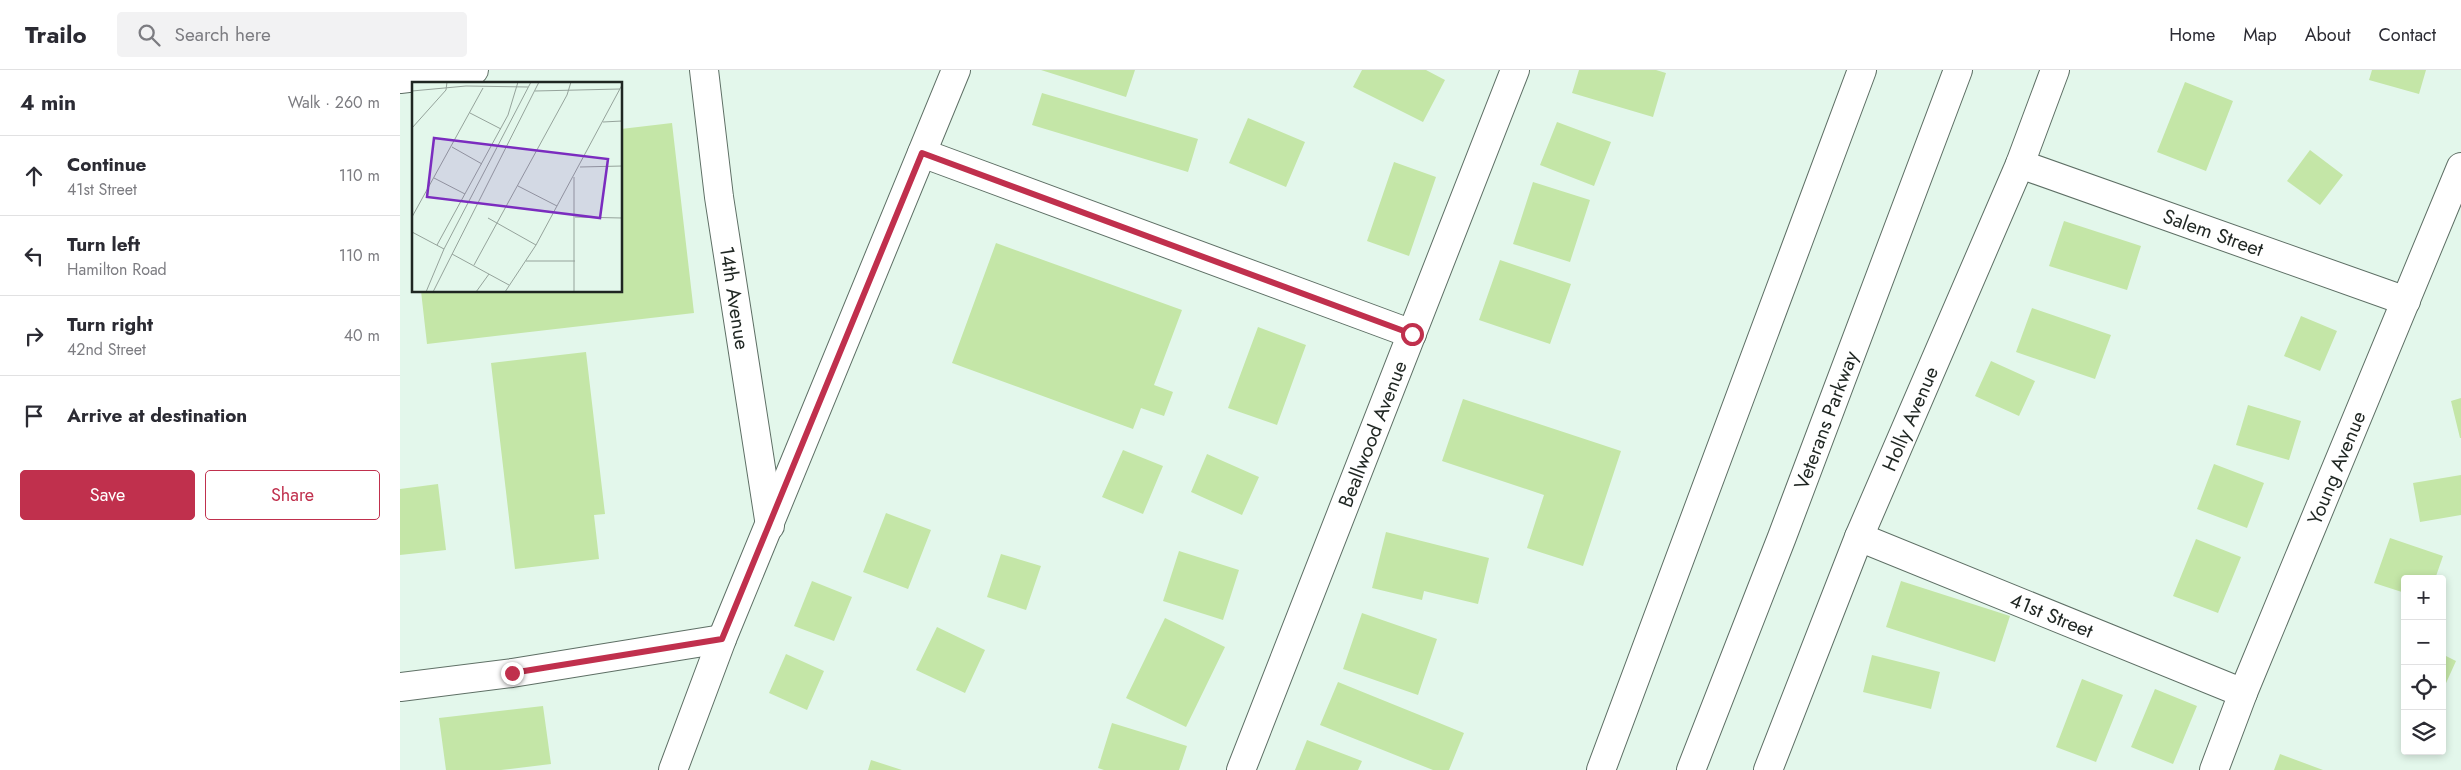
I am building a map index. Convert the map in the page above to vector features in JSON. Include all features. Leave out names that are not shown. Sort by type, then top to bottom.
[{"type":"street","points":[[400,79],[474,70]]},
{"type":"street","name":"14th Avenue","points":[[704,70],[719,197],[770,526]]},
{"type":"street","points":[[673,770],[722,639],[956,70]]},
{"type":"street","name":"Beallwood Avenue","points":[[1241,770],[1515,70]]},
{"type":"street","points":[[1601,770],[1862,70]]},
{"type":"street","name":"Veterans Parkway","points":[[1691,770],[1782,538],[1958,70]]},
{"type":"street","name":"Holly Avenue","points":[[1768,770],[1859,537],[2020,164],[2055,70]]},
{"type":"street","points":[[922,153],[1412,334]]},
{"type":"street","name":"Salem Street","points":[[2020,164],[2406,301]]},
{"type":"street","name":"Young Avenue","points":[[2214,770],[2243,693],[2461,167]]},
{"type":"street","name":"41st Street","points":[[1859,537],[2243,693]]},
{"type":"street","points":[[400,687],[512,673],[722,639]]},
{"type":"building","points":[[1041,70],[1135,70],[1126,97]]},
{"type":"building","points":[[1362,70],[1426,70],[1445,80],[1423,122],[1353,87]]},
{"type":"building","points":[[1579,70],[1656,70],[1666,73],[1653,117],[1572,93]]},
{"type":"building","points":[[2372,70],[2426,70],[2419,94],[2369,80]]},
{"type":"building","points":[[2185,82],[2233,101],[2206,171],[2157,152]]},
{"type":"building","points":[[1042,93],[1198,139],[1188,172],[1032,125]]},
{"type":"building","points":[[1248,118],[1305,142],[1286,187],[1229,163]]},
{"type":"building","points":[[1557,122],[1611,142],[1594,186],[1540,165]]},
{"type":"building","points":[[672,123],[694,313],[427,344],[421,292],[622,292],[622,129]]},
{"type":"building","points":[[2310,150],[2343,175],[2320,205],[2287,181]]},
{"type":"building","points":[[1394,162],[1436,177],[1409,256],[1367,241]]},
{"type":"building","points":[[1533,182],[1590,200],[1570,262],[1513,244]]},
{"type":"building","points":[[2064,221],[2141,246],[2127,290],[2049,266]]},
{"type":"building","points":[[996,243],[1182,310],[1154,385],[1173,392],[1164,416],[1141,408],[1133,429],[952,363]]},
{"type":"building","points":[[1500,260],[1571,284],[1550,344],[1479,320]]},
{"type":"building","points":[[2032,308],[2111,335],[2095,379],[2016,352]]},
{"type":"building","points":[[2301,316],[2337,331],[2320,371],[2284,356]]},
{"type":"building","points":[[1258,327],[1306,345],[1277,425],[1228,408]]},
{"type":"building","points":[[586,352],[605,514],[594,515],[599,559],[515,569],[491,363]]},
{"type":"building","points":[[1991,361],[2035,381],[2019,416],[1975,396]]},
{"type":"building","points":[[2461,398],[2461,438],[2460,438],[2451,401]]},
{"type":"building","points":[[1463,399],[1621,451],[1583,566],[1527,548],[1544,495],[1442,461]]},
{"type":"building","points":[[2248,405],[2301,421],[2289,460],[2236,445]]},
{"type":"building","points":[[1123,450],[1163,466],[1143,514],[1102,497]]},
{"type":"building","points":[[1207,454],[1259,477],[1242,515],[1191,492]]},
{"type":"building","points":[[2214,464],[2264,483],[2247,528],[2197,509]]},
{"type":"building","points":[[2461,475],[2461,515],[2420,522],[2413,483]]},
{"type":"building","points":[[438,484],[446,550],[400,555],[400,489]]},
{"type":"building","points":[[886,513],[931,530],[908,589],[863,572]]},
{"type":"building","points":[[1386,532],[1489,558],[1478,604],[1424,591],[1422,600],[1372,588]]},
{"type":"building","points":[[2390,538],[2443,556],[2436,575],[2401,575],[2401,592],[2374,583]]},
{"type":"building","points":[[2196,539],[2241,557],[2218,613],[2173,596]]},
{"type":"building","points":[[1179,551],[1239,570],[1223,620],[1163,601]]},
{"type":"building","points":[[1001,554],[1041,566],[1026,610],[987,597]]},
{"type":"building","points":[[812,581],[852,597],[834,641],[794,626]]},
{"type":"building","points":[[1901,581],[2010,616],[1995,662],[1886,627]]},
{"type":"building","points":[[1362,613],[1437,639],[1418,695],[1343,669]]},
{"type":"building","points":[[1165,618],[1225,647],[1186,727],[1126,698]]},
{"type":"building","points":[[937,627],[985,650],[965,693],[916,670]]},
{"type":"building","points":[[786,654],[824,671],[807,710],[769,693]]},
{"type":"building","points":[[1872,655],[1940,672],[1931,709],[1863,692]]},
{"type":"building","points":[[2446,656],[2456,661],[2446,683]]},
{"type":"building","points":[[2082,679],[2123,695],[2096,762],[2056,747]]},
{"type":"building","points":[[1338,682],[1464,733],[1449,770],[1433,770],[1320,725]]},
{"type":"building","points":[[2155,689],[2197,706],[2173,764],[2131,747]]},
{"type":"building","points":[[543,706],[551,764],[501,770],[446,770],[439,718]]},
{"type":"building","points":[[1112,723],[1187,746],[1179,770],[1104,770],[1098,768]]},
{"type":"building","points":[[1307,740],[1362,761],[1358,770],[1295,770]]},
{"type":"building","points":[[2280,754],[2323,770],[2274,770]]},
{"type":"building","points":[[871,760],[902,770],[868,770]]},
{"type":"route","points":[[512,673],[722,639],[922,153],[1412,334]]}]
